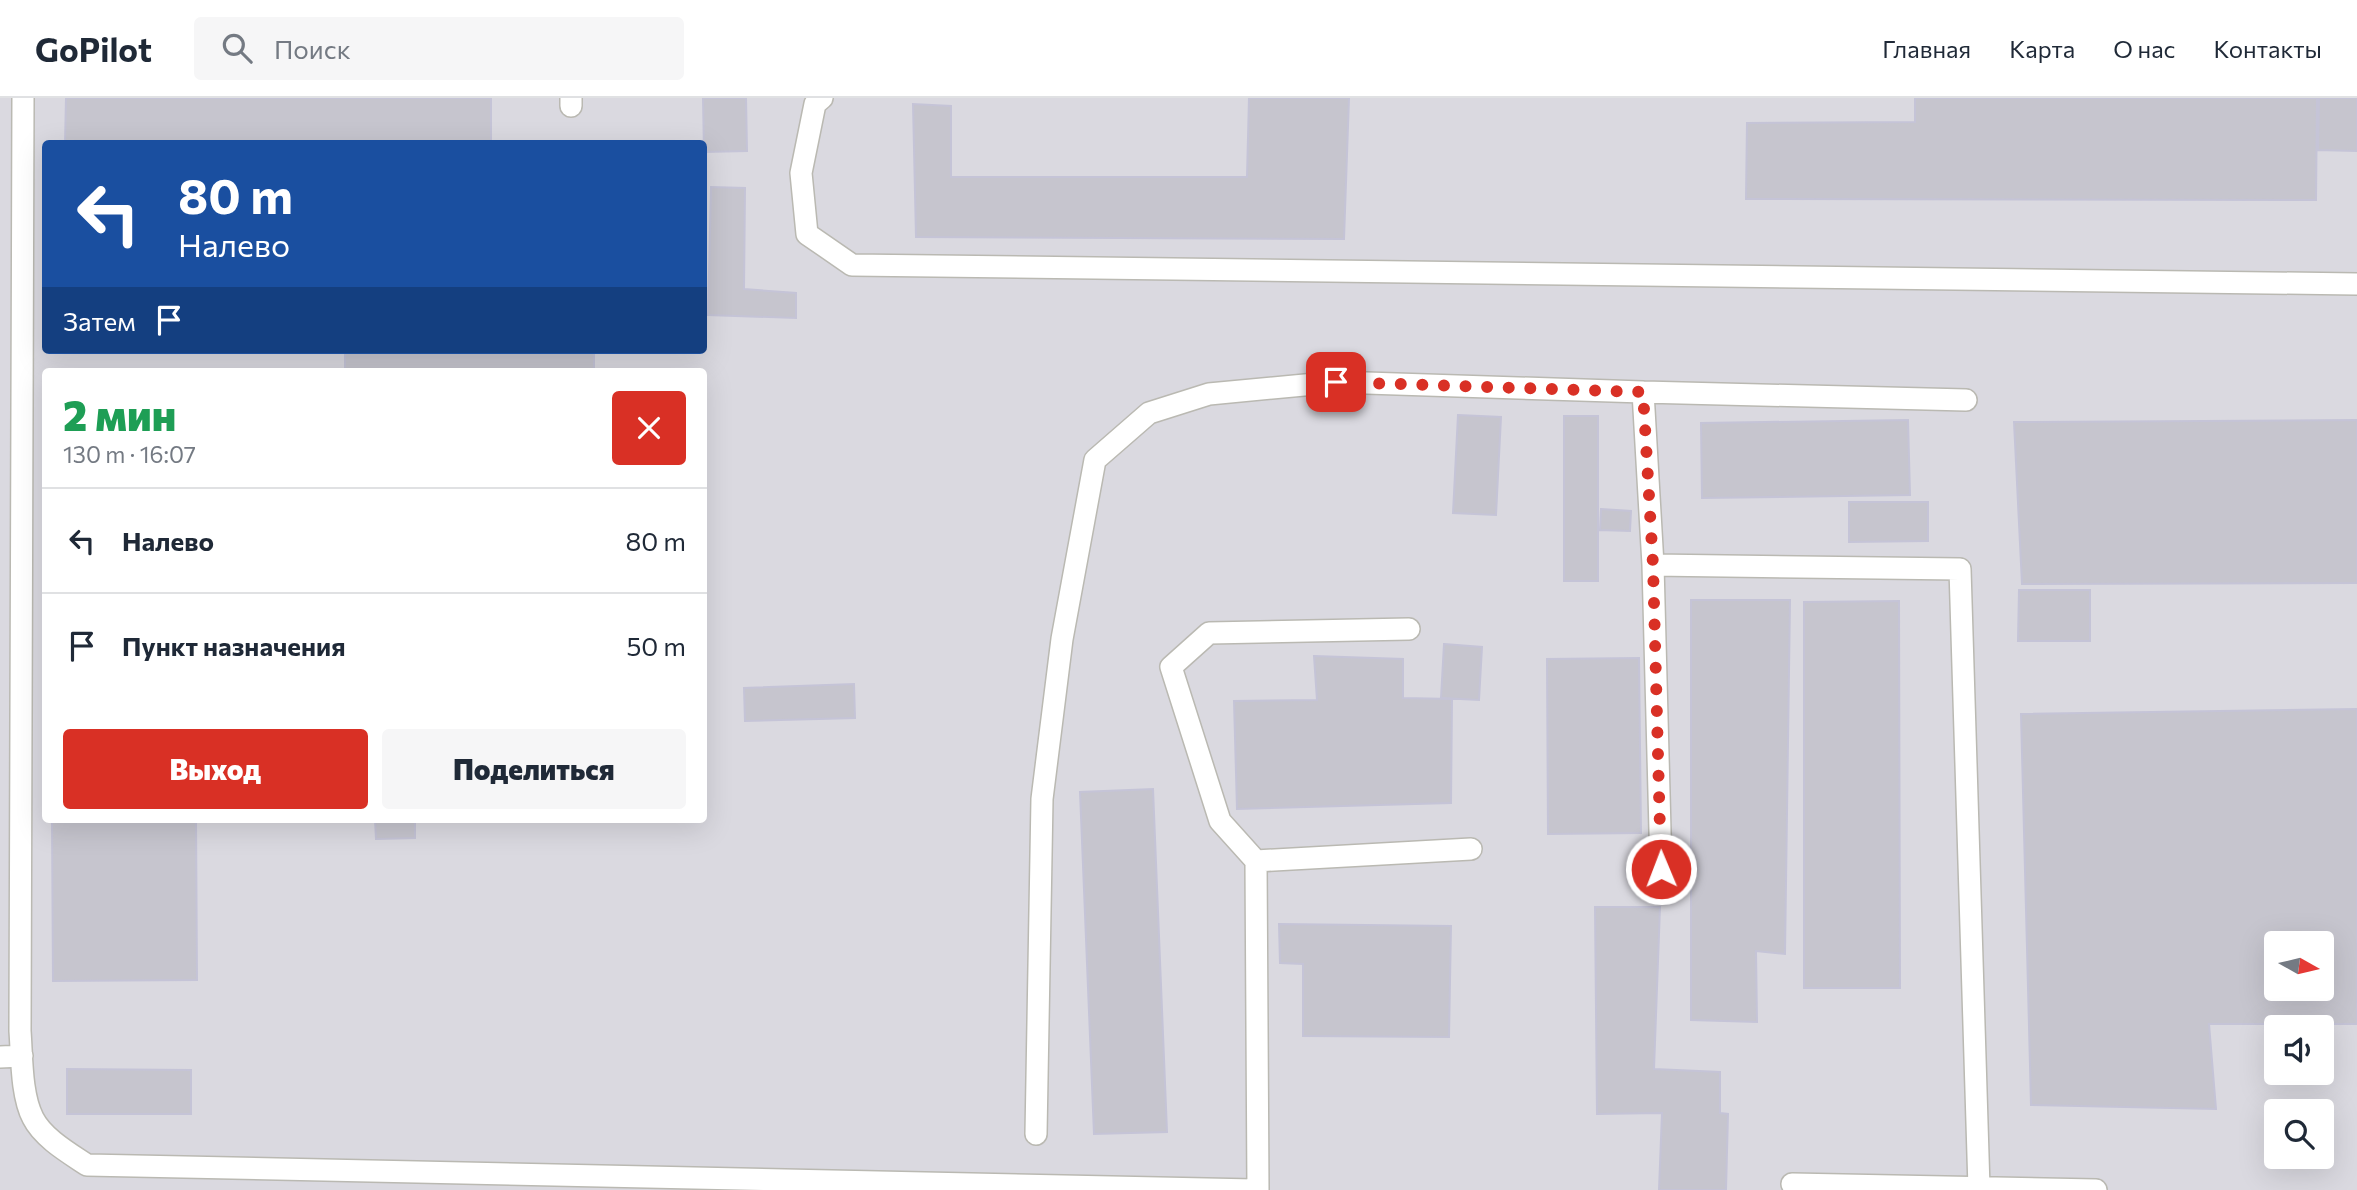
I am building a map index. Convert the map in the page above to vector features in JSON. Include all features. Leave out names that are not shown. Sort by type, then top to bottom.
[{"type":"lane","points":[[23,98],[22,1056],[24,1086],[33,1119],[58,1146],[87,1165],[1256,1190],[1256,861],[1220,821],[1171,667],[1209,633],[1409,629]]},
{"type":"lane","points":[[822,98],[815,104],[801,173],[807,234],[852,265],[2357,284]]},
{"type":"lane","points":[[1036,1134],[1042,799],[1062,639],[1095,460],[1149,413],[1209,394],[1336,382],[1966,400]]},
{"type":"lane","points":[[1643,392],[1653,565],[1661,869]]},
{"type":"lane","points":[[1653,565],[1960,569],[1979,1188]]},
{"type":"lane","points":[[1256,861],[1471,849]]},
{"type":"lane","points":[[0,1057],[22,1056]]},
{"type":"lane","points":[[1793,1184],[2096,1190]]},
{"type":"shaded area","points":[[0,98],[2357,98],[2357,1190],[0,1190]]},
{"type":"building","points":[[66,98],[491,98],[491,140],[65,140]]},
{"type":"building","points":[[703,98],[746,98],[747,151],[707,152],[707,140],[704,140]]},
{"type":"building","points":[[1249,98],[1349,98],[1344,239],[916,237],[913,104],[951,106],[951,177],[1247,177]]},
{"type":"building","points":[[1915,98],[2317,98],[2316,200],[1746,199],[1747,123],[1915,122]]},
{"type":"building","points":[[2319,98],[2357,98],[2357,151],[2318,150]]},
{"type":"building","points":[[711,187],[745,188],[744,289],[796,293],[796,318],[708,315]]},
{"type":"building","points":[[345,354],[594,354],[594,368],[345,368]]},
{"type":"building","points":[[1458,415],[1501,417],[1496,515],[1453,513]]},
{"type":"building","points":[[1564,416],[1598,416],[1598,581],[1564,581]]},
{"type":"building","points":[[1908,420],[1910,495],[1702,498],[1701,423]]},
{"type":"building","points":[[2357,420],[2357,583],[2022,584],[2014,422]]},
{"type":"building","points":[[1849,502],[1928,502],[1928,541],[1849,542]]},
{"type":"building","points":[[1601,509],[1631,511],[1630,531],[1600,530]]},
{"type":"building","points":[[2019,590],[2090,590],[2090,641],[2018,641]]},
{"type":"building","points":[[1691,600],[1790,600],[1785,954],[1756,951],[1757,1022],[1691,1020]]},
{"type":"building","points":[[1899,601],[1900,988],[1804,988],[1804,602]]},
{"type":"building","points":[[1444,644],[1482,647],[1479,700],[1441,698]]},
{"type":"building","points":[[1314,656],[1403,659],[1403,698],[1452,699],[1451,803],[1237,809],[1234,701],[1317,700]]},
{"type":"building","points":[[1639,658],[1641,833],[1548,834],[1547,659]]},
{"type":"building","points":[[854,684],[855,718],[745,721],[744,688]]},
{"type":"building","points":[[2357,709],[2357,1024],[2334,1024],[2334,1015],[2264,1015],[2264,1024],[2209,1024],[2216,1109],[2031,1105],[2021,714]]},
{"type":"building","points":[[1153,789],[1167,1132],[1094,1134],[1080,792]]},
{"type":"building","points":[[52,823],[196,823],[197,980],[53,981]]},
{"type":"building","points":[[375,823],[415,823],[415,838],[376,839]]},
{"type":"building","points":[[1595,907],[1660,907],[1654,1069],[1720,1072],[1720,1113],[1728,1114],[1726,1190],[1659,1190],[1662,1113],[1597,1114]]},
{"type":"building","points":[[1279,924],[1451,926],[1449,1037],[1303,1036],[1303,964],[1280,963]]},
{"type":"building","points":[[67,1069],[191,1070],[191,1114],[67,1114]]},
{"type":"route","points":[[1336,382],[1643,392],[1653,565],[1661,869]]}]
